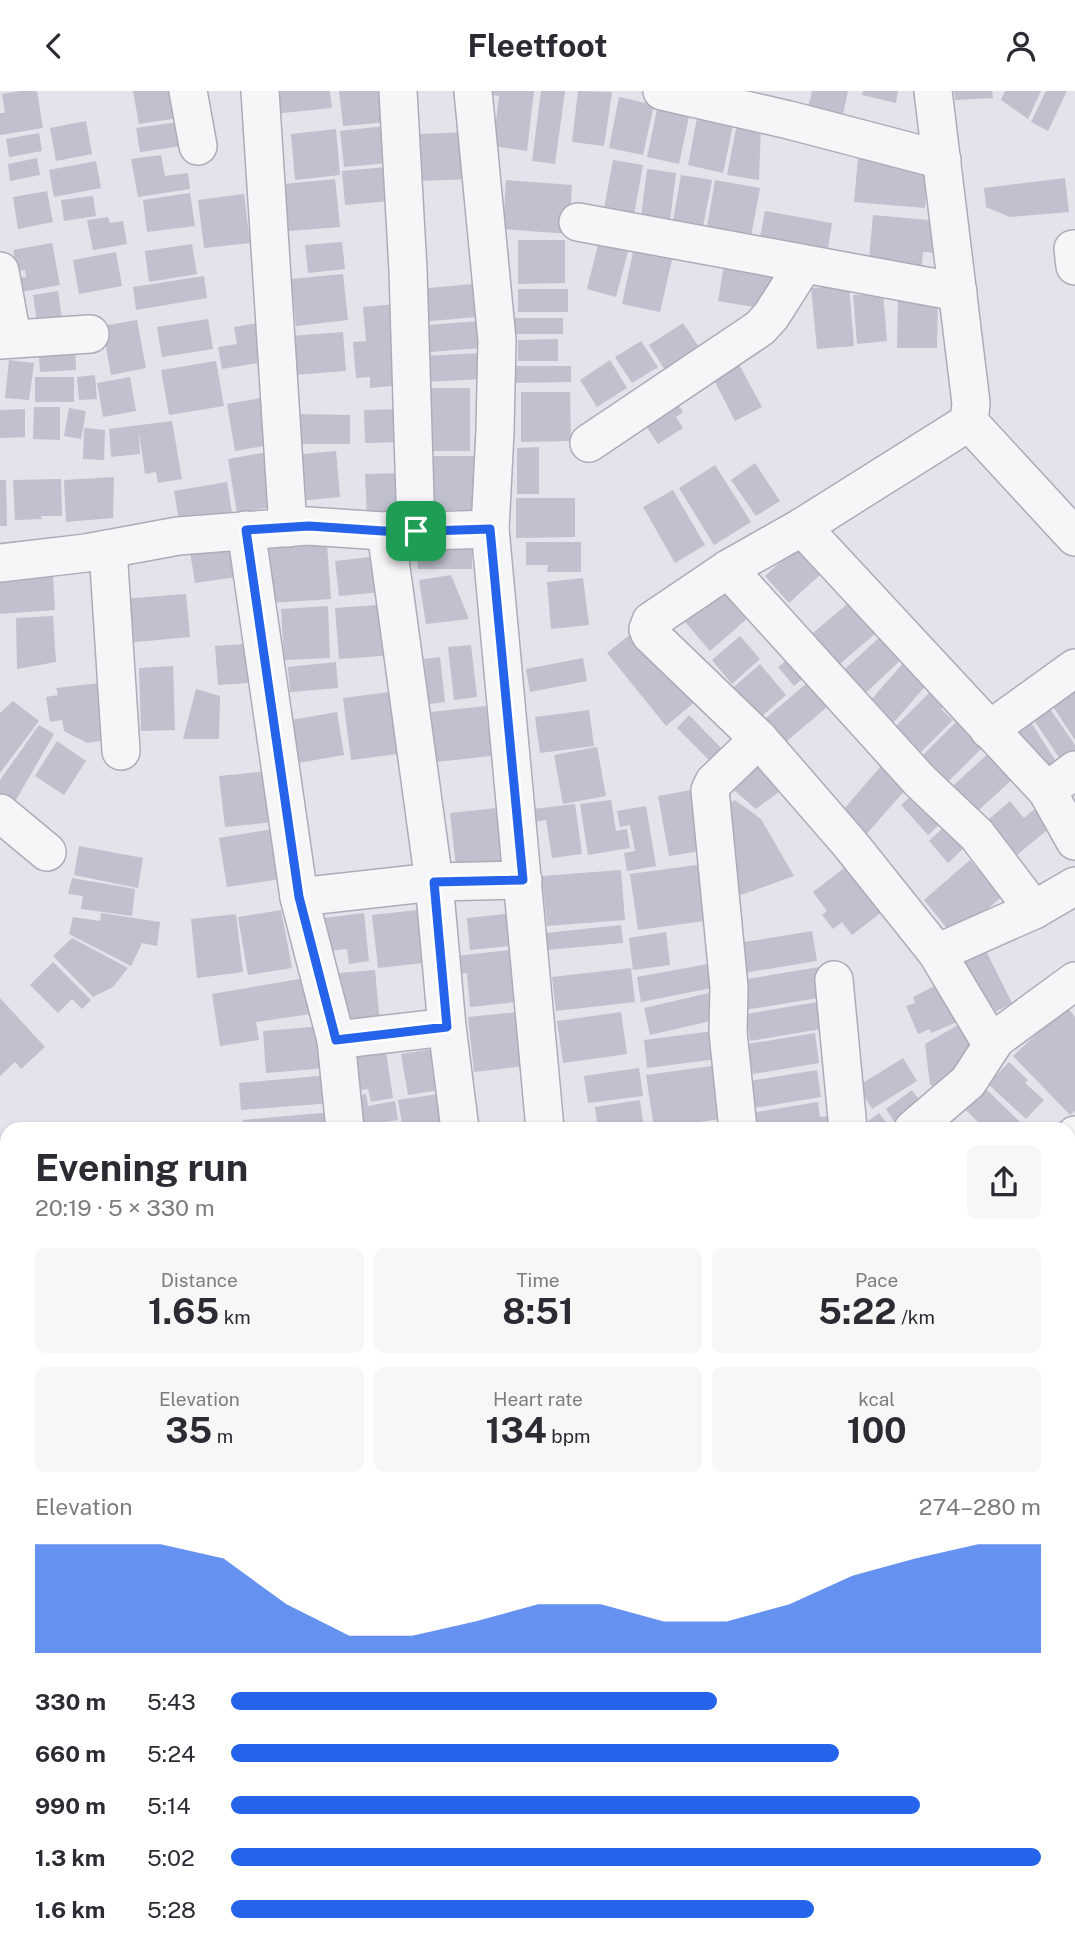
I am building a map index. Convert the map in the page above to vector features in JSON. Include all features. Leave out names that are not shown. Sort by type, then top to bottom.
[{"type":"street","points":[[188,91],[198,146]]},
{"type":"street","points":[[260,91],[288,528]]},
{"type":"street","points":[[398,91],[408,271],[401,531],[447,1027],[459,1122]]},
{"type":"street","points":[[473,91],[497,340],[490,529],[544,1122]]},
{"type":"street","points":[[662,91],[789,120],[942,160]]},
{"type":"street","points":[[933,91],[971,403],[968,422],[802,527],[728,569],[651,621],[648,629],[759,739],[850,844],[937,953],[992,1045]]},
{"type":"street","points":[[578,222],[958,292]]},
{"type":"street","points":[[589,443],[760,328],[771,316],[804,264]]},
{"type":"street","points":[[0,271],[6,338],[90,334]]},
{"type":"street","points":[[968,422],[1075,537]]},
{"type":"street","points":[[0,563],[108,549],[178,536],[246,530],[315,526],[401,531],[490,529]]},
{"type":"street","points":[[802,527],[989,730],[1061,780],[1075,842]]},
{"type":"street","points":[[246,530],[299,897],[336,1040],[344,1122]]},
{"type":"street","points":[[108,549],[121,751]]},
{"type":"street","points":[[728,569],[920,781],[977,835],[1034,910]]},
{"type":"street","points":[[989,730],[1075,668]]},
{"type":"street","points":[[737,1122],[728,1032],[729,988],[710,790],[714,782],[759,739]]},
{"type":"street","points":[[0,813],[47,852]]},
{"type":"street","points":[[299,897],[434,882],[523,880]]},
{"type":"street","points":[[937,953],[1034,910],[1075,886]]},
{"type":"street","points":[[834,980],[847,1122]]},
{"type":"street","points":[[921,1122],[961,1088],[992,1045],[1075,981]]},
{"type":"street","points":[[336,1040],[447,1027]]},
{"type":"building","points":[[37,91],[43,128],[0,135],[0,113],[5,113],[2,94]]},
{"type":"building","points":[[133,91],[173,91],[178,118],[139,124]]},
{"type":"building","points":[[270,91],[330,91],[332,108],[273,114]]},
{"type":"building","points":[[339,91],[386,91],[389,122],[343,126]]},
{"type":"building","points":[[490,91],[534,91],[527,151],[493,146],[499,96],[489,94]]},
{"type":"building","points":[[541,91],[565,91],[555,164],[532,161]]},
{"type":"building","points":[[578,91],[612,92],[604,146],[572,142]]},
{"type":"building","points":[[812,91],[848,91],[842,119],[807,112]]},
{"type":"building","points":[[863,91],[898,91],[896,103],[862,95]]},
{"type":"building","points":[[954,91],[992,91],[993,98],[955,100]]},
{"type":"building","points":[[1005,91],[1041,91],[1028,119],[1001,100]]},
{"type":"building","points":[[1046,91],[1067,91],[1048,131],[1031,122]]},
{"type":"building","points":[[619,97],[654,105],[643,155],[609,148]]},
{"type":"building","points":[[659,100],[691,107],[679,164],[647,157]]},
{"type":"building","points":[[699,108],[735,116],[723,173],[688,165]]},
{"type":"building","points":[[738,118],[761,123],[759,180],[727,175]]},
{"type":"building","points":[[86,121],[92,154],[56,161],[50,128]]},
{"type":"building","points":[[185,121],[189,145],[140,152],[136,128]]},
{"type":"building","points":[[385,126],[389,163],[344,167],[340,131]]},
{"type":"building","points":[[336,129],[340,175],[295,180],[291,134]]},
{"type":"building","points":[[472,132],[473,179],[418,181],[417,134]]},
{"type":"building","points":[[39,133],[42,151],[9,157],[6,139]]},
{"type":"building","points":[[161,155],[165,176],[188,173],[190,189],[138,197],[131,159]]},
{"type":"building","points":[[37,158],[40,175],[10,181],[8,164]]},
{"type":"building","points":[[858,158],[928,164],[925,208],[854,202]]},
{"type":"building","points":[[613,160],[643,165],[632,226],[602,220]]},
{"type":"building","points":[[96,161],[101,188],[54,197],[49,170]]},
{"type":"building","points":[[387,167],[391,201],[345,205],[342,171]]},
{"type":"building","points":[[647,169],[676,173],[669,229],[640,225]]},
{"type":"building","points":[[681,175],[712,180],[701,237],[671,232]]},
{"type":"building","points":[[1065,178],[1069,212],[1010,217],[986,207],[984,188]]},
{"type":"building","points":[[335,179],[340,227],[289,231],[284,184]]},
{"type":"building","points":[[506,180],[572,185],[569,234],[503,229]]},
{"type":"building","points":[[715,180],[760,188],[749,247],[705,239]]},
{"type":"building","points":[[47,191],[53,222],[18,229],[13,197]]},
{"type":"building","points":[[190,193],[195,226],[147,232],[143,200]]},
{"type":"building","points":[[244,194],[250,243],[204,248],[198,200]]},
{"type":"building","points":[[93,196],[96,216],[64,221],[61,200]]},
{"type":"building","points":[[765,211],[832,223],[826,260],[758,248]]},
{"type":"building","points":[[873,215],[940,221],[937,253],[923,252],[921,276],[868,271]]},
{"type":"building","points":[[108,217],[110,223],[123,221],[127,244],[93,250],[87,220]]},
{"type":"building","points":[[600,237],[630,244],[616,297],[587,289]]},
{"type":"building","points":[[518,240],[565,240],[565,283],[518,284]]},
{"type":"building","points":[[342,242],[345,269],[308,273],[305,245]]},
{"type":"building","points":[[52,243],[60,285],[21,292],[18,278],[26,277],[25,270],[17,271],[13,250]]},
{"type":"building","points":[[635,243],[674,251],[660,312],[622,304]]},
{"type":"building","points":[[192,244],[197,274],[149,282],[145,251]]},
{"type":"building","points":[[116,252],[122,286],[79,294],[73,260]]},
{"type":"building","points":[[724,265],[772,273],[766,309],[718,301]]},
{"type":"building","points":[[343,274],[348,320],[296,326],[291,279]]},
{"type":"building","points":[[204,276],[207,298],[136,310],[133,287]]},
{"type":"building","points":[[473,284],[477,317],[420,322],[418,289]]},
{"type":"building","points":[[849,285],[854,346],[817,349],[811,288]]},
{"type":"building","points":[[518,289],[568,289],[568,312],[518,312]]},
{"type":"building","points":[[58,291],[63,326],[38,330],[33,295]]},
{"type":"building","points":[[883,293],[887,341],[857,344],[853,295]]},
{"type":"building","points":[[898,293],[938,294],[937,348],[897,348]]},
{"type":"building","points":[[396,304],[403,385],[370,388],[370,377],[356,378],[353,342],[366,341],[363,307]]},
{"type":"building","points":[[507,318],[563,318],[563,334],[507,334]]},
{"type":"building","points":[[208,319],[213,349],[162,357],[157,327]]},
{"type":"building","points":[[137,320],[146,368],[111,375],[102,326]]},
{"type":"building","points":[[478,321],[480,348],[417,353],[416,326]]},
{"type":"building","points":[[258,323],[264,362],[222,369],[218,347],[237,344],[234,327]]},
{"type":"building","points":[[683,323],[705,356],[670,378],[649,345]]},
{"type":"building","points":[[343,332],[346,371],[293,375],[290,336]]},
{"type":"building","points":[[558,339],[558,361],[518,361],[518,340]]},
{"type":"building","points":[[641,341],[658,367],[632,383],[615,357]]},
{"type":"building","points":[[75,343],[76,370],[40,372],[38,345]]},
{"type":"building","points":[[482,353],[483,379],[424,382],[422,356]]},
{"type":"building","points":[[735,357],[762,407],[735,421],[709,370]]},
{"type":"building","points":[[9,360],[34,363],[29,400],[5,398]]},
{"type":"building","points":[[610,360],[627,388],[597,407],[580,380]]},
{"type":"building","points":[[216,361],[224,406],[169,415],[161,370]]},
{"type":"building","points":[[512,366],[571,366],[571,382],[512,383]]},
{"type":"building","points":[[95,375],[97,399],[79,400],[77,377]]},
{"type":"building","points":[[35,377],[74,377],[74,402],[35,402]]},
{"type":"building","points":[[130,377],[136,411],[103,417],[97,383]]},
{"type":"building","points":[[428,388],[470,388],[470,451],[428,451]]},
{"type":"building","points":[[521,392],[570,392],[571,441],[521,442]]},
{"type":"building","points":[[671,393],[683,412],[676,417],[683,428],[658,444],[638,414]]},
{"type":"building","points":[[261,398],[269,445],[235,451],[227,404]]},
{"type":"building","points":[[34,407],[60,407],[60,440],[33,439]]},
{"type":"building","points":[[69,408],[86,411],[81,439],[64,436]]},
{"type":"building","points":[[25,409],[25,437],[0,438],[0,410]]},
{"type":"building","points":[[406,409],[407,442],[365,443],[364,410]]},
{"type":"building","points":[[298,414],[350,415],[350,444],[297,444]]},
{"type":"building","points":[[172,421],[182,479],[158,483],[156,472],[145,474],[139,432],[140,454],[111,457],[109,429]]},
{"type":"building","points":[[84,428],[105,430],[104,460],[83,459]]},
{"type":"building","points":[[539,447],[539,494],[517,494],[517,448]]},
{"type":"building","points":[[273,451],[282,505],[237,513],[228,459]]},
{"type":"building","points":[[336,451],[340,497],[297,501],[292,455]]},
{"type":"building","points":[[433,456],[477,456],[476,510],[420,510],[433,494]]},
{"type":"building","points":[[755,463],[780,501],[756,516],[731,480]]},
{"type":"building","points":[[715,465],[751,522],[714,545],[679,488]]},
{"type":"building","points":[[404,473],[405,516],[367,517],[365,474]]},
{"type":"building","points":[[114,477],[113,518],[66,522],[64,480]]},
{"type":"building","points":[[61,479],[62,516],[15,520],[13,480]]},
{"type":"building","points":[[0,480],[6,480],[7,526],[0,526]]},
{"type":"building","points":[[227,482],[232,513],[179,521],[174,491]]},
{"type":"building","points":[[673,490],[705,545],[675,563],[643,507]]},
{"type":"building","points":[[516,498],[575,498],[575,537],[516,538]]},
{"type":"building","points":[[237,537],[243,576],[195,583],[189,545]]},
{"type":"building","points":[[417,537],[472,537],[472,569],[418,569]]},
{"type":"building","points":[[526,542],[581,542],[581,572],[547,572],[548,565],[526,565]]},
{"type":"building","points":[[327,545],[331,599],[271,603],[267,549]]},
{"type":"building","points":[[798,546],[822,573],[789,603],[765,576]]},
{"type":"building","points":[[379,556],[383,592],[339,596],[335,561]]},
{"type":"building","points":[[52,561],[55,610],[0,614],[0,569]]},
{"type":"building","points":[[451,575],[469,619],[426,624],[419,580]]},
{"type":"building","points":[[728,577],[756,611],[710,651],[681,617]]},
{"type":"building","points":[[583,578],[589,625],[551,629],[547,582]]},
{"type":"building","points":[[186,594],[190,637],[126,643],[121,599]]},
{"type":"building","points":[[858,595],[884,626],[834,669],[821,654],[826,649],[813,633]]},
{"type":"building","points":[[391,604],[395,655],[339,659],[335,608]]},
{"type":"building","points":[[328,606],[330,658],[284,660],[281,609]]},
{"type":"building","points":[[53,616],[56,662],[17,669],[16,618]]},
{"type":"building","points":[[638,628],[696,701],[666,726],[607,653]]},
{"type":"building","points":[[740,636],[760,659],[732,684],[712,660]]},
{"type":"building","points":[[881,636],[902,659],[859,699],[837,676]]},
{"type":"building","points":[[260,643],[263,682],[218,685],[215,646]]},
{"type":"building","points":[[471,645],[477,697],[454,700],[448,647]]},
{"type":"building","points":[[799,650],[814,669],[794,686],[778,667]]},
{"type":"building","points":[[911,654],[935,675],[888,729],[864,708]]},
{"type":"building","points":[[440,657],[445,702],[429,704],[424,659]]},
{"type":"building","points":[[583,658],[587,681],[530,692],[526,669]]},
{"type":"building","points":[[336,662],[338,688],[290,692],[288,667]]},
{"type":"building","points":[[760,664],[786,695],[759,719],[729,691]]},
{"type":"building","points":[[173,666],[175,730],[141,731],[139,668]]},
{"type":"building","points":[[1075,677],[1075,740],[1046,696]]},
{"type":"building","points":[[813,678],[833,702],[781,746],[761,722]]},
{"type":"building","points":[[100,683],[106,740],[87,743],[64,731],[62,720],[50,722],[46,697],[58,695],[56,688]]},
{"type":"building","points":[[196,689],[220,696],[219,739],[183,739]]},
{"type":"building","points":[[397,691],[405,753],[351,760],[343,698]]},
{"type":"building","points":[[931,691],[945,705],[941,709],[953,720],[919,754],[894,728]]},
{"type":"building","points":[[13,701],[39,721],[0,773],[0,713]]},
{"type":"building","points":[[1046,703],[1075,745],[1075,753],[1062,762],[1030,714]]},
{"type":"building","points":[[486,706],[492,756],[436,762],[431,712]]},
{"type":"building","points":[[589,710],[594,746],[540,753],[535,717]]},
{"type":"building","points":[[337,712],[344,755],[287,765],[280,722]]},
{"type":"building","points":[[965,713],[991,739],[940,790],[914,764]]},
{"type":"building","points":[[1025,713],[1059,766],[1043,776],[1008,724]]},
{"type":"building","points":[[689,715],[724,751],[712,763],[677,728]]},
{"type":"building","points":[[39,725],[54,734],[13,805],[0,795],[0,780]]},
{"type":"building","points":[[57,741],[86,761],[64,795],[35,776]]},
{"type":"building","points":[[597,747],[606,796],[563,804],[554,755]]},
{"type":"building","points":[[991,751],[1015,777],[968,820],[944,794]]},
{"type":"building","points":[[766,758],[787,786],[756,809],[729,786]]},
{"type":"building","points":[[882,765],[907,788],[862,839],[837,817]]},
{"type":"building","points":[[270,771],[275,822],[225,827],[219,776]]},
{"type":"building","points":[[921,787],[948,817],[928,835],[901,805]]},
{"type":"building","points":[[702,788],[713,849],[669,856],[658,796]]},
{"type":"building","points":[[611,800],[616,831],[627,829],[630,848],[588,855],[580,804]]},
{"type":"building","points":[[735,800],[761,819],[794,876],[738,896],[719,810]]},
{"type":"building","points":[[1010,801],[1024,818],[1042,803],[1057,822],[1011,860],[982,825]]},
{"type":"building","points":[[575,804],[582,854],[552,858],[546,820],[535,822],[533,809]]},
{"type":"building","points":[[646,806],[656,866],[627,871],[624,853],[635,851],[630,825],[620,827],[617,811]]},
{"type":"building","points":[[506,807],[512,861],[456,867],[450,813]]},
{"type":"building","points":[[948,823],[967,845],[948,863],[929,841]]},
{"type":"building","points":[[273,829],[281,879],[227,887],[219,838]]},
{"type":"building","points":[[79,846],[143,858],[138,888],[74,875]]},
{"type":"building","points":[[970,860],[978,870],[983,866],[1006,893],[963,930],[950,932],[924,900]]},
{"type":"building","points":[[852,862],[887,908],[852,935],[842,922],[833,929],[822,915],[827,911],[813,892]]},
{"type":"building","points":[[704,864],[712,920],[638,930],[630,874]]},
{"type":"building","points":[[621,870],[625,920],[547,926],[542,876]]},
{"type":"building","points":[[72,878],[135,889],[132,916],[81,909],[83,896],[68,894]]},
{"type":"building","points":[[427,909],[433,962],[378,968],[372,915]]},
{"type":"building","points":[[281,910],[292,968],[248,975],[238,917]]},
{"type":"building","points":[[101,913],[160,922],[157,946],[142,943],[131,966],[69,934],[73,917],[100,921]]},
{"type":"building","points":[[364,913],[369,961],[349,964],[347,949],[320,952],[316,919]]},
{"type":"building","points":[[516,913],[520,945],[470,950],[467,918]]},
{"type":"building","points":[[236,914],[243,972],[197,978],[191,919]]},
{"type":"building","points":[[621,925],[623,943],[547,950],[545,933]]},
{"type":"building","points":[[812,931],[817,961],[743,973],[739,943]]},
{"type":"building","points":[[666,932],[670,965],[633,970],[629,938]]},
{"type":"building","points":[[72,938],[128,968],[113,987],[93,997],[53,956]]},
{"type":"building","points":[[983,945],[1012,1003],[984,1018],[954,959]]},
{"type":"building","points":[[520,949],[525,1001],[470,1007],[467,973],[458,974],[456,956]]},
{"type":"building","points":[[53,962],[91,1000],[82,1009],[72,999],[58,1013],[30,985]]},
{"type":"building","points":[[713,963],[717,987],[641,1002],[637,977]]},
{"type":"building","points":[[819,967],[824,997],[745,1010],[741,980]]},
{"type":"building","points":[[631,968],[635,1002],[556,1011],[552,977]]},
{"type":"building","points":[[375,970],[380,1025],[342,1028],[338,973]]},
{"type":"building","points":[[305,978],[311,1014],[256,1022],[259,1040],[220,1046],[212,994]]},
{"type":"building","points":[[946,980],[967,1018],[931,1033],[930,1029],[918,1034],[906,1006],[915,1003],[913,997]]},
{"type":"building","points":[[722,990],[728,1017],[650,1035],[644,1008]]},
{"type":"building","points":[[0,998],[45,1047],[21,1069],[15,1062],[0,1076]]},
{"type":"building","points":[[817,1002],[821,1029],[750,1041],[746,1014]]},
{"type":"building","points":[[1066,1006],[1075,1017],[1075,1111],[1070,1115],[1013,1056]]},
{"type":"building","points":[[527,1011],[533,1065],[474,1072],[468,1017]]},
{"type":"building","points":[[621,1012],[627,1054],[563,1063],[557,1021]]},
{"type":"building","points":[[963,1022],[982,1050],[949,1088],[930,1085],[925,1044]]},
{"type":"building","points":[[322,1026],[326,1068],[266,1073],[263,1031]]},
{"type":"building","points":[[721,1030],[725,1058],[647,1068],[644,1040]]},
{"type":"building","points":[[815,1033],[819,1063],[753,1074],[748,1044]]},
{"type":"building","points":[[433,1049],[440,1090],[408,1095],[401,1054]]},
{"type":"building","points":[[386,1052],[393,1098],[371,1102],[368,1089],[353,1092],[347,1059]]},
{"type":"building","points":[[903,1058],[917,1081],[872,1109],[858,1086]]},
{"type":"building","points":[[1009,1062],[1028,1080],[1025,1083],[1044,1100],[1026,1119],[988,1084]]},
{"type":"building","points":[[712,1066],[720,1119],[653,1122],[646,1075]]},
{"type":"building","points":[[639,1068],[643,1096],[588,1103],[584,1076]]},
{"type":"building","points":[[817,1070],[821,1097],[754,1108],[749,1081]]},
{"type":"building","points":[[329,1075],[332,1103],[241,1110],[239,1083]]},
{"type":"building","points":[[985,1088],[1020,1122],[978,1122],[965,1109]]},
{"type":"building","points":[[912,1090],[928,1112],[911,1122],[894,1122],[886,1109]]},
{"type":"building","points":[[444,1093],[449,1122],[402,1122],[398,1100]]},
{"type":"building","points":[[366,1094],[368,1106],[395,1101],[398,1120],[355,1122],[351,1097]]},
{"type":"building","points":[[640,1100],[643,1122],[597,1122],[595,1107]]},
{"type":"building","points":[[818,1102],[820,1117],[830,1116],[830,1122],[753,1122],[751,1113]]},
{"type":"building","points":[[332,1112],[333,1122],[243,1122]]},
{"type":"building","points":[[879,1113],[886,1122],[867,1122]]},
{"type":"route","points":[[309,526],[416,531],[490,529],[523,880],[434,882],[447,1027],[336,1040],[299,897],[246,530],[309,526]]}]
